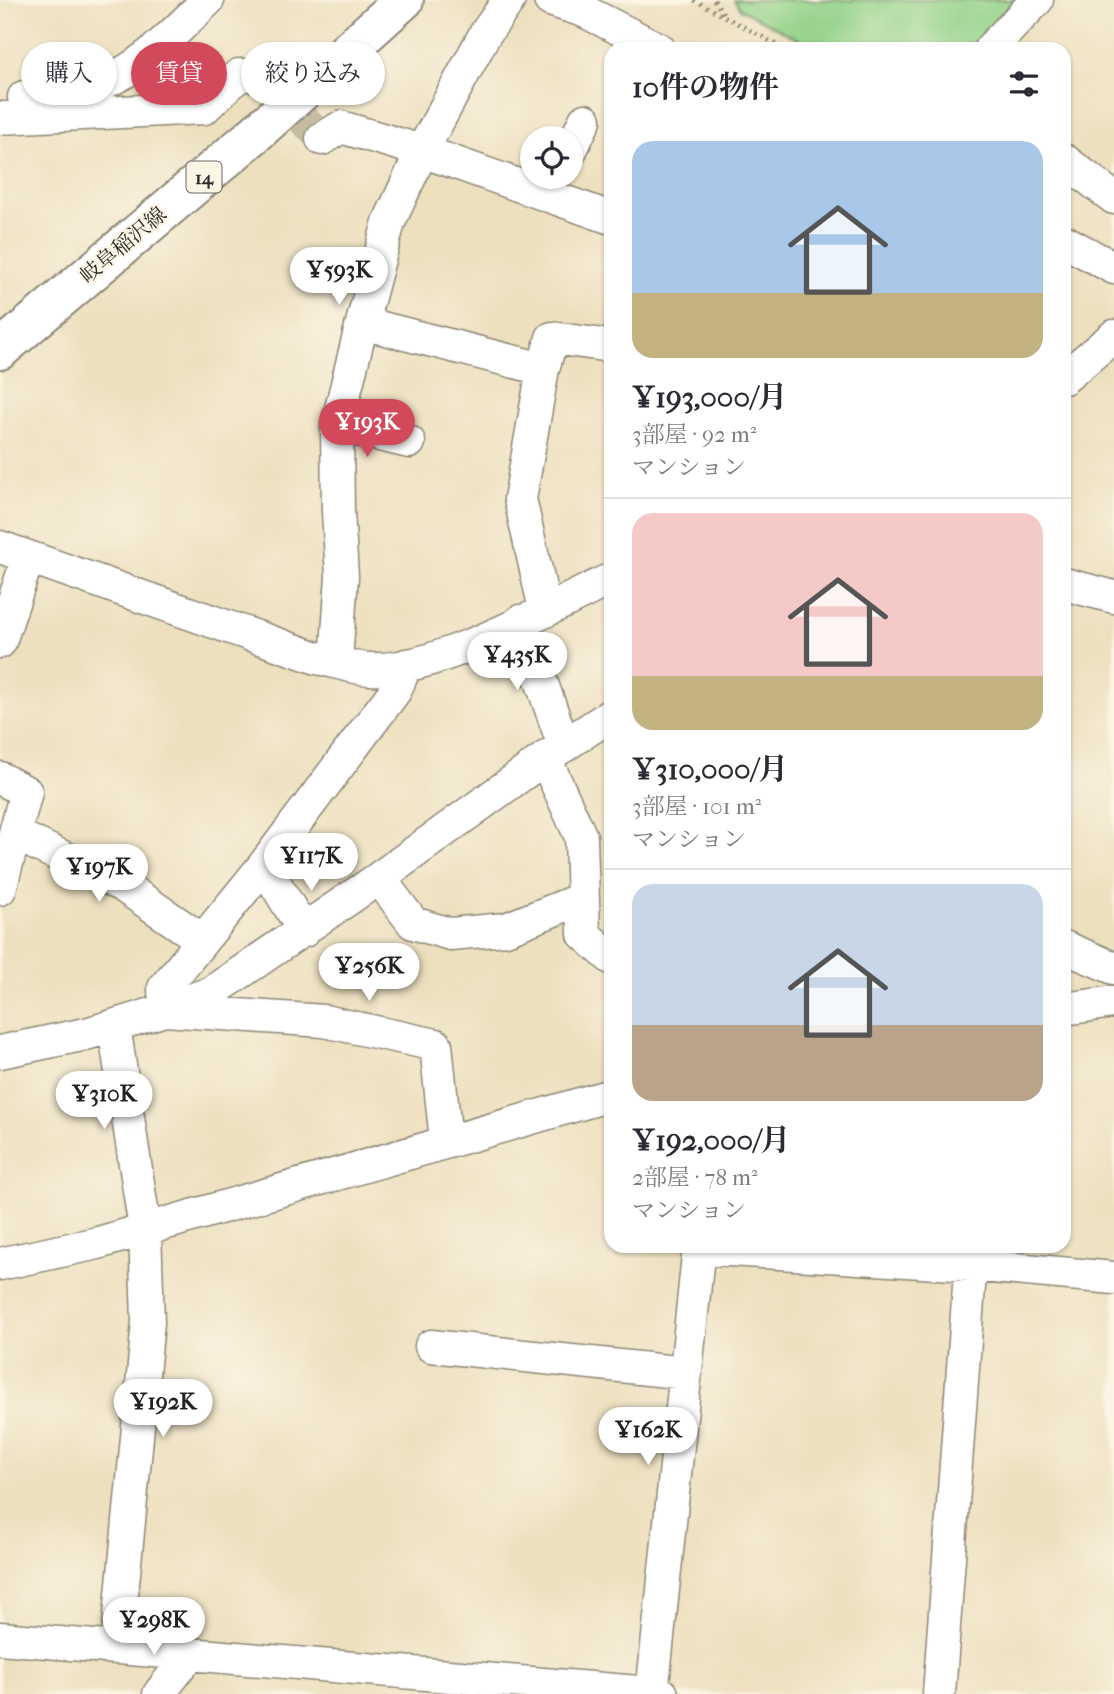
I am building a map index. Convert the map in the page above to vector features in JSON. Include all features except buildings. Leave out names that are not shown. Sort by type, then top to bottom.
[{"type":"main road","name":"岐阜稲沢線","points":[[0,349],[254,135],[404,0]]},
{"type":"street","points":[[0,99],[53,96],[99,85],[140,63],[208,0]]},
{"type":"street","points":[[336,662],[342,576],[337,425],[362,323],[389,222],[422,150],[485,34],[509,0]]},
{"type":"street","points":[[550,0],[584,12],[645,42]]},
{"type":"street","points":[[997,42],[1037,0]]},
{"type":"street","points":[[0,118],[204,108],[241,75]]},
{"type":"street","points":[[582,126],[585,120]]},
{"type":"street","points":[[322,139],[341,127],[520,177]]},
{"type":"street","points":[[1071,165],[1114,198]]},
{"type":"street","points":[[559,189],[604,214]]},
{"type":"street","points":[[1071,246],[1114,268]]},
{"type":"street","points":[[362,323],[543,369]]},
{"type":"street","points":[[1071,366],[1114,335]]},
{"type":"street","points":[[604,345],[552,338],[543,369],[520,499],[533,616],[554,752],[581,837],[584,934],[604,952]]},
{"type":"street","points":[[337,425],[409,442]]},
{"type":"street","points":[[0,642],[14,552],[317,658],[370,669],[406,665],[451,652],[604,582]]},
{"type":"street","points":[[1071,586],[1114,597]]},
{"type":"street","points":[[165,1010],[164,988],[264,865],[395,691],[406,665]]},
{"type":"street","points":[[0,1052],[86,1034],[165,1010],[212,992],[304,931],[554,752],[604,720]]},
{"type":"street","points":[[0,778],[26,792],[0,889]]},
{"type":"street","points":[[15,834],[122,886],[202,940]]},
{"type":"street","points":[[264,865],[304,931]]},
{"type":"street","points":[[379,878],[412,923],[450,934],[506,929],[581,899]]},
{"type":"street","points":[[1071,950],[1114,968]]},
{"type":"street","points":[[1071,1008],[1114,1002]]},
{"type":"street","points":[[165,1010],[324,1021],[436,1045],[446,1141]]},
{"type":"street","points":[[114,1026],[145,1229],[148,1322],[117,1647]]},
{"type":"street","points":[[0,1264],[98,1243],[604,1097]]},
{"type":"street","points":[[0,1638],[655,1694],[698,1253]]},
{"type":"street","points":[[903,1253],[971,1255],[1114,1278]]},
{"type":"street","points":[[939,1694],[971,1255]]},
{"type":"street","points":[[431,1346],[686,1373]]},
{"type":"street","points":[[159,1694],[190,1654]]},
{"type":"path","points":[[694,0],[772,42]]},
{"type":"path","points":[[714,0],[726,17]]},
{"type":"green space","points":[[734,0],[1032,0],[987,42],[804,42],[740,9]]},
{"type":"tunnel","points":[[289,105],[322,139]]}]
